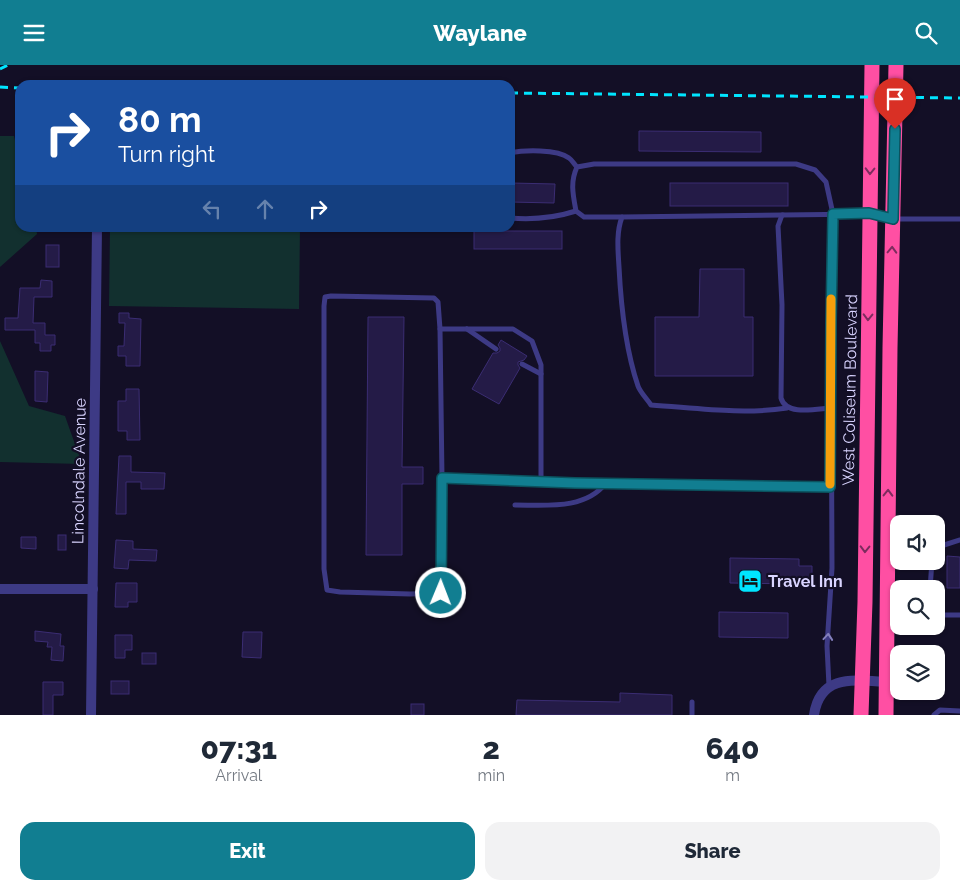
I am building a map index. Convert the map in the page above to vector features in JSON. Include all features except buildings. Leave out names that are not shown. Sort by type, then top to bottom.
[{"type":"highway","name":"West Coliseum Boulevard","points":[[861,715],[865,602],[872,65]]},
{"type":"highway","points":[[886,715],[896,65]]},
{"type":"street","name":"Lincolndale Avenue","points":[[92,715],[97,232]]},
{"type":"street","points":[[0,589],[93,589]]},
{"type":"street","points":[[814,715],[820,696],[829,686],[842,682],[886,682]]},
{"type":"lane","points":[[515,152],[551,152],[568,157],[577,167]]},
{"type":"lane","points":[[577,167],[594,165],[796,164],[815,170],[826,182],[833,214],[830,487],[832,536],[831,603],[827,646],[829,686]]},
{"type":"lane","points":[[577,167],[573,175],[572,188],[576,211],[584,217],[869,213],[893,219],[960,219]]},
{"type":"lane","points":[[515,218],[559,217],[576,211]]},
{"type":"lane","points":[[783,215],[778,226],[782,305],[781,398],[782,404],[787,408]]},
{"type":"lane","points":[[622,217],[618,228],[618,247],[621,302],[625,329],[639,388],[651,405],[741,411],[832,408]]},
{"type":"lane","points":[[383,296],[434,298],[438,302],[442,478],[441,593],[366,593],[327,590],[324,569],[326,297],[383,296]]},
{"type":"lane","points":[[440,329],[513,329],[532,341],[541,365],[541,481]]},
{"type":"lane","points":[[467,329],[496,349]]},
{"type":"lane","points":[[522,364],[541,374]]},
{"type":"lane","points":[[442,478],[830,487]]},
{"type":"lane","points":[[515,505],[568,505],[599,492],[606,483]]},
{"type":"lane","points":[[945,545],[960,540]]},
{"type":"lane","points":[[945,615],[960,615]]},
{"type":"lane","points":[[692,703],[692,715]]},
{"type":"lane","points":[[934,715],[940,710],[960,711]]},
{"type":"green space","points":[[0,136],[14,136],[15,232],[37,232],[37,234],[0,267]]},
{"type":"green space","points":[[110,232],[300,232],[299,309],[109,306]]},
{"type":"green space","points":[[0,341],[29,406],[65,416],[82,464],[0,462]]},
{"type":"railway","points":[[0,69],[8,65]]},
{"type":"railway","points":[[0,87],[15,88]]},
{"type":"railway","points":[[515,93],[960,98]]},
{"type":"slow traffic","points":[[830,484],[832,408],[831,299]]},
{"type":"place","name":"Travel Inn","points":[[750,581]]},
{"type":"route","points":[[441,593],[442,478],[575,483],[830,487],[833,214],[869,213],[893,219],[895,129]]}]
